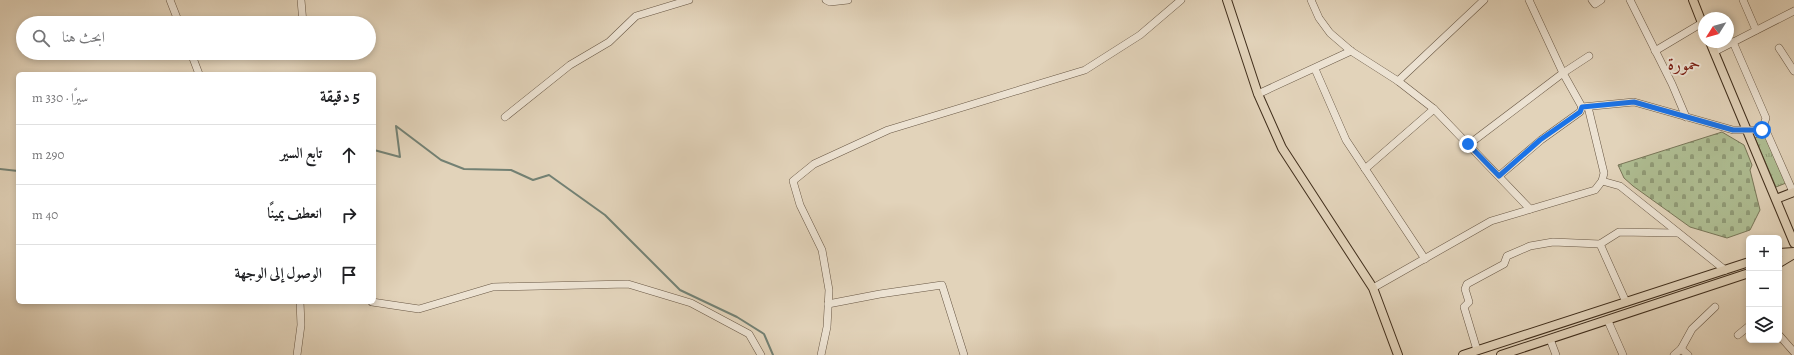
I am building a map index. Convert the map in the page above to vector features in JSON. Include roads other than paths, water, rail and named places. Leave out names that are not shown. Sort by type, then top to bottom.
[{"type":"main road","points":[[1227,0],[1258,94],[1282,148],[1373,288],[1398,355]]},
{"type":"main road","points":[[1693,0],[1698,13]]},
{"type":"main road","points":[[1712,48],[1794,243]]},
{"type":"main road","points":[[1776,199],[1794,192]]},
{"type":"main road","points":[[1782,253],[1794,253]]},
{"type":"main road","points":[[1782,261],[1794,253]]},
{"type":"main road","points":[[1463,355],[1746,263]]},
{"type":"main road","points":[[1501,355],[1608,321],[1746,274]]},
{"type":"street","points":[[170,0],[176,16]]},
{"type":"street","points":[[301,0],[302,16]]},
{"type":"street","points":[[505,117],[570,65],[609,42],[636,16],[689,0]]},
{"type":"street","points":[[826,0],[830,2],[848,0]]},
{"type":"street","points":[[821,355],[827,327],[829,290],[822,250],[800,205],[793,181],[814,164],[888,130],[1084,70],[1140,35],[1182,0]]},
{"type":"street","points":[[1311,0],[1318,18],[1330,33],[1351,51],[1398,81],[1434,109],[1530,209]]},
{"type":"street","points":[[1398,81],[1484,0]]},
{"type":"street","points":[[1373,288],[1491,221],[1594,190],[1602,181],[1604,173],[1585,107],[1563,73],[1529,0]]},
{"type":"street","points":[[1592,0],[1595,4],[1601,0]]},
{"type":"street","points":[[1630,0],[1686,117]]},
{"type":"street","points":[[1743,0],[1756,30]]},
{"type":"street","points":[[1734,41],[1794,11]]},
{"type":"street","points":[[1655,51],[1698,29]]},
{"type":"street","points":[[1734,44],[1766,118],[1762,130]]},
{"type":"street","points":[[1714,52],[1722,48]]},
{"type":"street","points":[[1779,48],[1794,71]]},
{"type":"street","points":[[1258,94],[1315,69],[1351,51]]},
{"type":"street","points":[[1468,144],[1563,73],[1589,56]]},
{"type":"street","points":[[194,60],[198,72]]},
{"type":"street","points":[[1315,69],[1346,140],[1425,259]]},
{"type":"street","points":[[1499,176],[1540,140],[1585,107],[1634,102],[1733,130],[1762,130],[1767,133],[1794,192]]},
{"type":"street","points":[[1365,169],[1434,109]]},
{"type":"street","points":[[1602,181],[1620,186],[1725,270]]},
{"type":"street","points":[[1477,350],[1464,308],[1469,302],[1465,289],[1467,284],[1504,264],[1507,256],[1530,246],[1553,242],[1600,244],[1619,232],[1677,233]]},
{"type":"street","points":[[1600,244],[1626,302]]},
{"type":"street","points":[[376,303],[419,309],[493,287],[628,284],[691,303],[749,334],[760,355]]},
{"type":"street","points":[[828,304],[880,294],[942,285],[964,355]]},
{"type":"street","points":[[298,355],[301,325],[300,304]]},
{"type":"street","points":[[1674,355],[1681,349],[1692,329],[1715,306]]},
{"type":"street","points":[[1608,321],[1623,355]]},
{"type":"street","points":[[1738,334],[1746,328]]},
{"type":"street","points":[[1782,338],[1794,352]]},
{"type":"street","points":[[1550,339],[1556,355]]},
{"type":"street","points":[[1681,349],[1688,355]]},
{"type":"waterway","points":[[376,151],[400,157],[396,126],[441,160],[464,169],[511,170],[533,180],[549,175],[605,215],[680,290],[737,317],[764,334],[773,355]]},
{"type":"waterway","points":[[0,169],[16,171]]},
{"type":"district","name":"حمورة","points":[[1684,64]]}]
